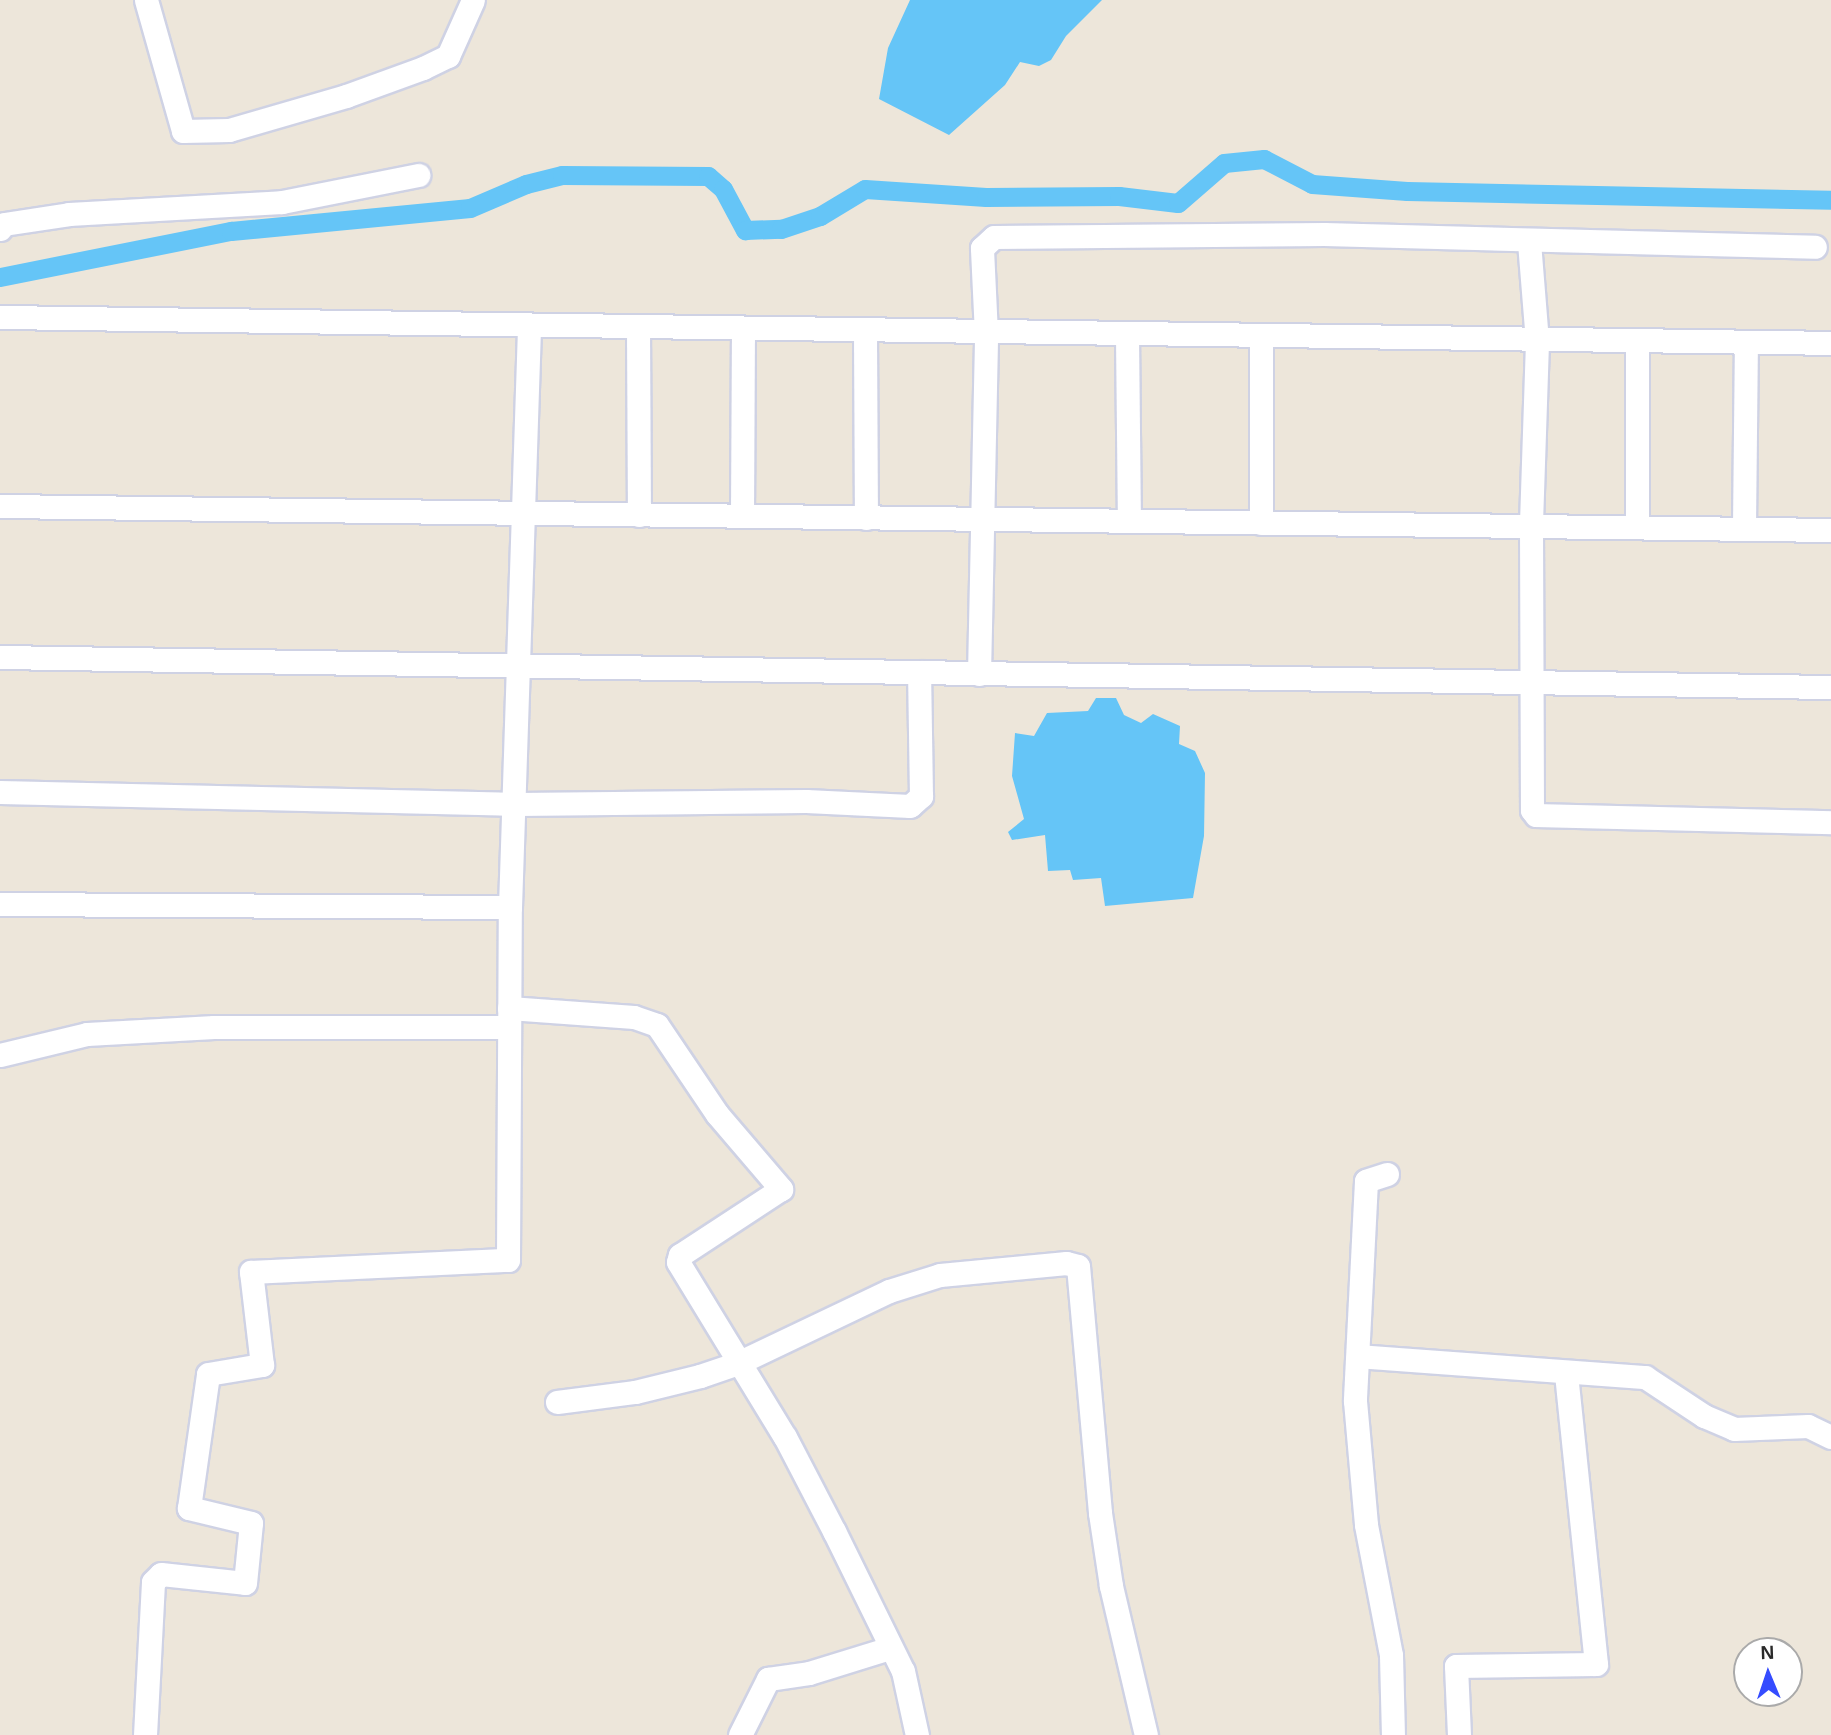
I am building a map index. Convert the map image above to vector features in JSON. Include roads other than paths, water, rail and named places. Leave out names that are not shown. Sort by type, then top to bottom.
[{"type":"street","points":[[146,0],[183,131],[229,130],[346,96],[423,68],[448,55],[473,0]]},
{"type":"street","points":[[0,229],[4,224],[69,214],[282,202],[418,176]]},
{"type":"street","points":[[979,674],[986,334],[982,248],[994,237],[1324,234],[1529,242],[1815,247]]},
{"type":"street","points":[[1529,242],[1537,342],[1531,527],[1530,682],[1530,802],[1536,815],[1831,822]]},
{"type":"street","points":[[0,317],[529,328],[1537,342],[1831,343]]},
{"type":"street","points":[[145,1735],[153,1582],[160,1574],[245,1583],[251,1523],[189,1508],[208,1374],[262,1365],[251,1272],[508,1260],[510,907],[517,804],[529,328]]},
{"type":"street","points":[[638,329],[639,515]]},
{"type":"street","points":[[742,516],[743,331]]},
{"type":"street","points":[[865,332],[866,518]]},
{"type":"street","points":[[1127,336],[1129,521]]},
{"type":"street","points":[[1261,338],[1261,523]]},
{"type":"street","points":[[1637,341],[1637,526]]},
{"type":"street","points":[[1744,527],[1746,342]]},
{"type":"street","points":[[0,506],[1831,530]]},
{"type":"street","points":[[0,657],[1831,687]]},
{"type":"street","points":[[0,792],[517,804],[806,801],[910,806],[921,796],[919,673]]},
{"type":"street","points":[[0,904],[510,907]]},
{"type":"street","points":[[0,1055],[87,1034],[214,1027],[635,1017],[657,1025],[717,1114],[781,1189],[680,1255],[678,1262],[785,1437],[904,1671],[917,1735]]},
{"type":"street","points":[[1387,1174],[1366,1181],[1355,1401],[1366,1525],[1391,1655],[1393,1735]]},
{"type":"street","points":[[557,1402],[635,1392],[738,1363],[889,1291],[940,1275],[1066,1263],[1078,1266],[1100,1513],[1111,1586],[1146,1735]]},
{"type":"street","points":[[1358,1356],[1645,1377],[1704,1416],[1734,1429],[1808,1426],[1831,1437]]},
{"type":"street","points":[[1459,1735],[1456,1666],[1596,1664],[1566,1373]]},
{"type":"street","points":[[740,1735],[765,1681],[809,1673],[890,1648]]},
{"type":"water","points":[[910,0],[1102,0],[1066,36],[1051,60],[1039,66],[1020,62],[1005,85],[949,135],[879,99],[888,48]]},
{"type":"water","points":[[1096,698],[1116,698],[1124,715],[1141,723],[1153,714],[1180,726],[1179,744],[1195,751],[1205,773],[1204,836],[1193,898],[1105,906],[1101,878],[1073,880],[1070,870],[1048,871],[1045,835],[1012,840],[1008,832],[1024,819],[1012,776],[1015,733],[1034,736],[1047,713],[1088,711]]},
{"type":"waterway","points":[[0,277],[231,231],[470,208],[526,184],[562,175],[708,176],[723,189],[745,230],[781,229],[820,216],[865,189],[986,197],[1119,196],[1178,203],[1224,163],[1264,159],[1312,184],[1407,191],[1831,200]]}]
